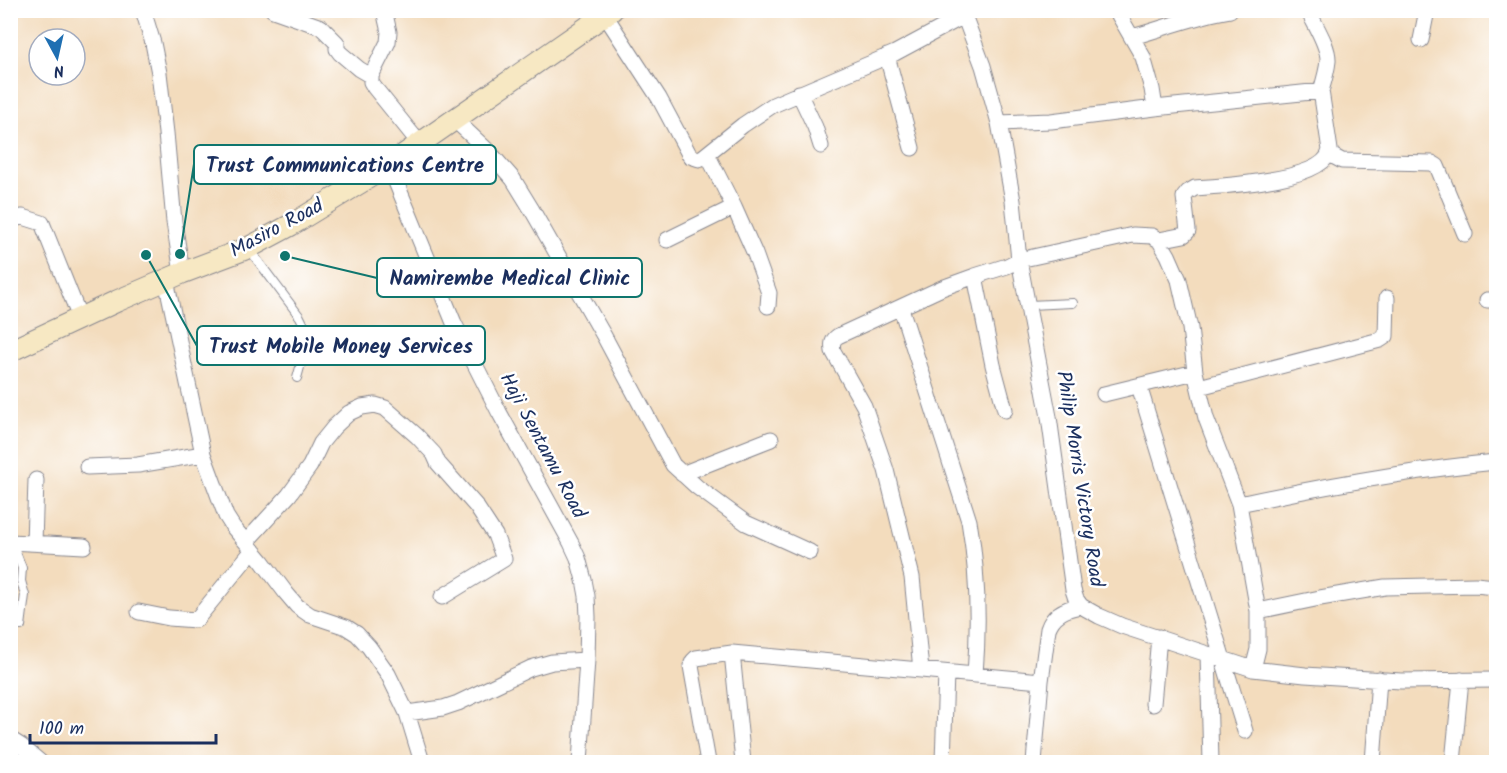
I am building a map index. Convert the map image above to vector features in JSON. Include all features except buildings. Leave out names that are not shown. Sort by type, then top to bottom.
[{"type":"main road","name":"Masiro Road","points":[[10,351],[174,277],[248,248],[291,225],[389,165],[609,13]]},
{"type":"street","points":[[143,10],[159,73],[174,222],[174,277],[203,454],[226,516],[233,528],[297,606],[310,615],[346,627],[357,634],[369,647],[388,674],[407,713],[422,762]]},
{"type":"street","points":[[273,10],[321,27],[337,43],[339,53],[371,76]]},
{"type":"street","points":[[384,10],[389,32],[388,42],[371,76],[371,82],[420,144]]},
{"type":"street","points":[[1116,10],[1143,57],[1155,108]]},
{"type":"street","points":[[1132,37],[1211,13],[1230,10]]},
{"type":"street","points":[[1159,240],[1184,235],[1188,231],[1184,197],[1195,188],[1264,181],[1303,172],[1327,158],[1329,154],[1321,91],[1328,57],[1308,10]]},
{"type":"street","points":[[1421,40],[1427,10]]},
{"type":"street","points":[[609,13],[690,156],[699,159],[743,125],[774,105],[887,56],[963,13]]},
{"type":"street","name":"Philip Morris Victory Road","points":[[963,13],[983,66],[999,123],[1019,260],[1049,417],[1073,590],[1081,606],[1122,626],[1253,669],[1401,681],[1497,680]]},
{"type":"street","points":[[887,56],[912,148]]},
{"type":"street","points":[[999,123],[1051,121],[1321,91]]},
{"type":"street","points":[[800,93],[821,146]]},
{"type":"street","points":[[455,120],[490,153],[513,179],[604,336],[673,465],[746,523],[810,552]]},
{"type":"street","points":[[707,154],[755,254],[769,293],[768,306]]},
{"type":"street","points":[[1329,154],[1342,161],[1432,163],[1437,166],[1465,234]]},
{"type":"street","name":"Haji Sentamu Road","points":[[389,165],[454,323],[578,558],[587,596],[588,617],[580,762]]},
{"type":"street","points":[[667,240],[734,207]]},
{"type":"street","points":[[10,219],[23,217],[42,223],[80,318]]},
{"type":"street","points":[[921,670],[912,577],[885,470],[864,406],[833,351],[833,340],[837,336],[942,288],[1019,260],[1133,235],[1152,236],[1159,240],[1179,280],[1206,418],[1239,504],[1258,611],[1258,649],[1253,669]]},
{"type":"street","points":[[975,276],[993,365],[1005,410]]},
{"type":"street","points":[[1104,394],[1139,386],[1197,379],[1380,340],[1386,336],[1387,298]]},
{"type":"street","points":[[901,308],[969,521],[974,545],[977,598],[975,675]]},
{"type":"street","points":[[1139,386],[1245,731]]},
{"type":"street","points":[[139,612],[196,620],[310,466],[321,443],[334,427],[349,413],[362,407],[375,405],[385,408],[434,454],[438,464],[476,506],[495,535],[504,559],[442,597]]},
{"type":"street","points":[[682,474],[771,439]]},
{"type":"street","points":[[87,466],[138,465],[203,454]]},
{"type":"street","points":[[1239,504],[1327,486],[1449,466],[1497,462]]},
{"type":"street","points":[[34,543],[36,480]]},
{"type":"street","points":[[11,542],[84,546]]},
{"type":"street","points":[[1258,611],[1384,587],[1476,585],[1497,587]]},
{"type":"street","points":[[1034,762],[1048,629],[1056,615],[1064,610],[1081,606]]},
{"type":"street","points":[[1153,705],[1159,637]]},
{"type":"street","points":[[708,762],[691,666],[696,658],[732,653],[1041,681]]},
{"type":"street","points":[[732,653],[743,762]]},
{"type":"street","points":[[1208,654],[1211,762]]},
{"type":"street","points":[[407,713],[430,711],[451,705],[531,668],[552,663],[587,660]]},
{"type":"street","points":[[943,762],[946,673]]},
{"type":"street","points":[[1373,762],[1379,679]]},
{"type":"street","points":[[1453,762],[1461,680]]},
{"type":"street","points":[[14,746],[40,762]]},
{"type":"lane","points":[[248,248],[300,317],[306,329],[304,353],[297,378]]},
{"type":"lane","points":[[1029,305],[1072,303]]},
{"type":"lane","points":[[11,542],[22,568],[21,581],[25,595],[21,626]]},
{"type":"place","name":"Trust Communications Centre","points":[[180,254]]},
{"type":"place","name":"Trust Mobile Money Services","points":[[146,255]]},
{"type":"place","name":"Namirembe Medical Clinic","points":[[285,256]]}]
